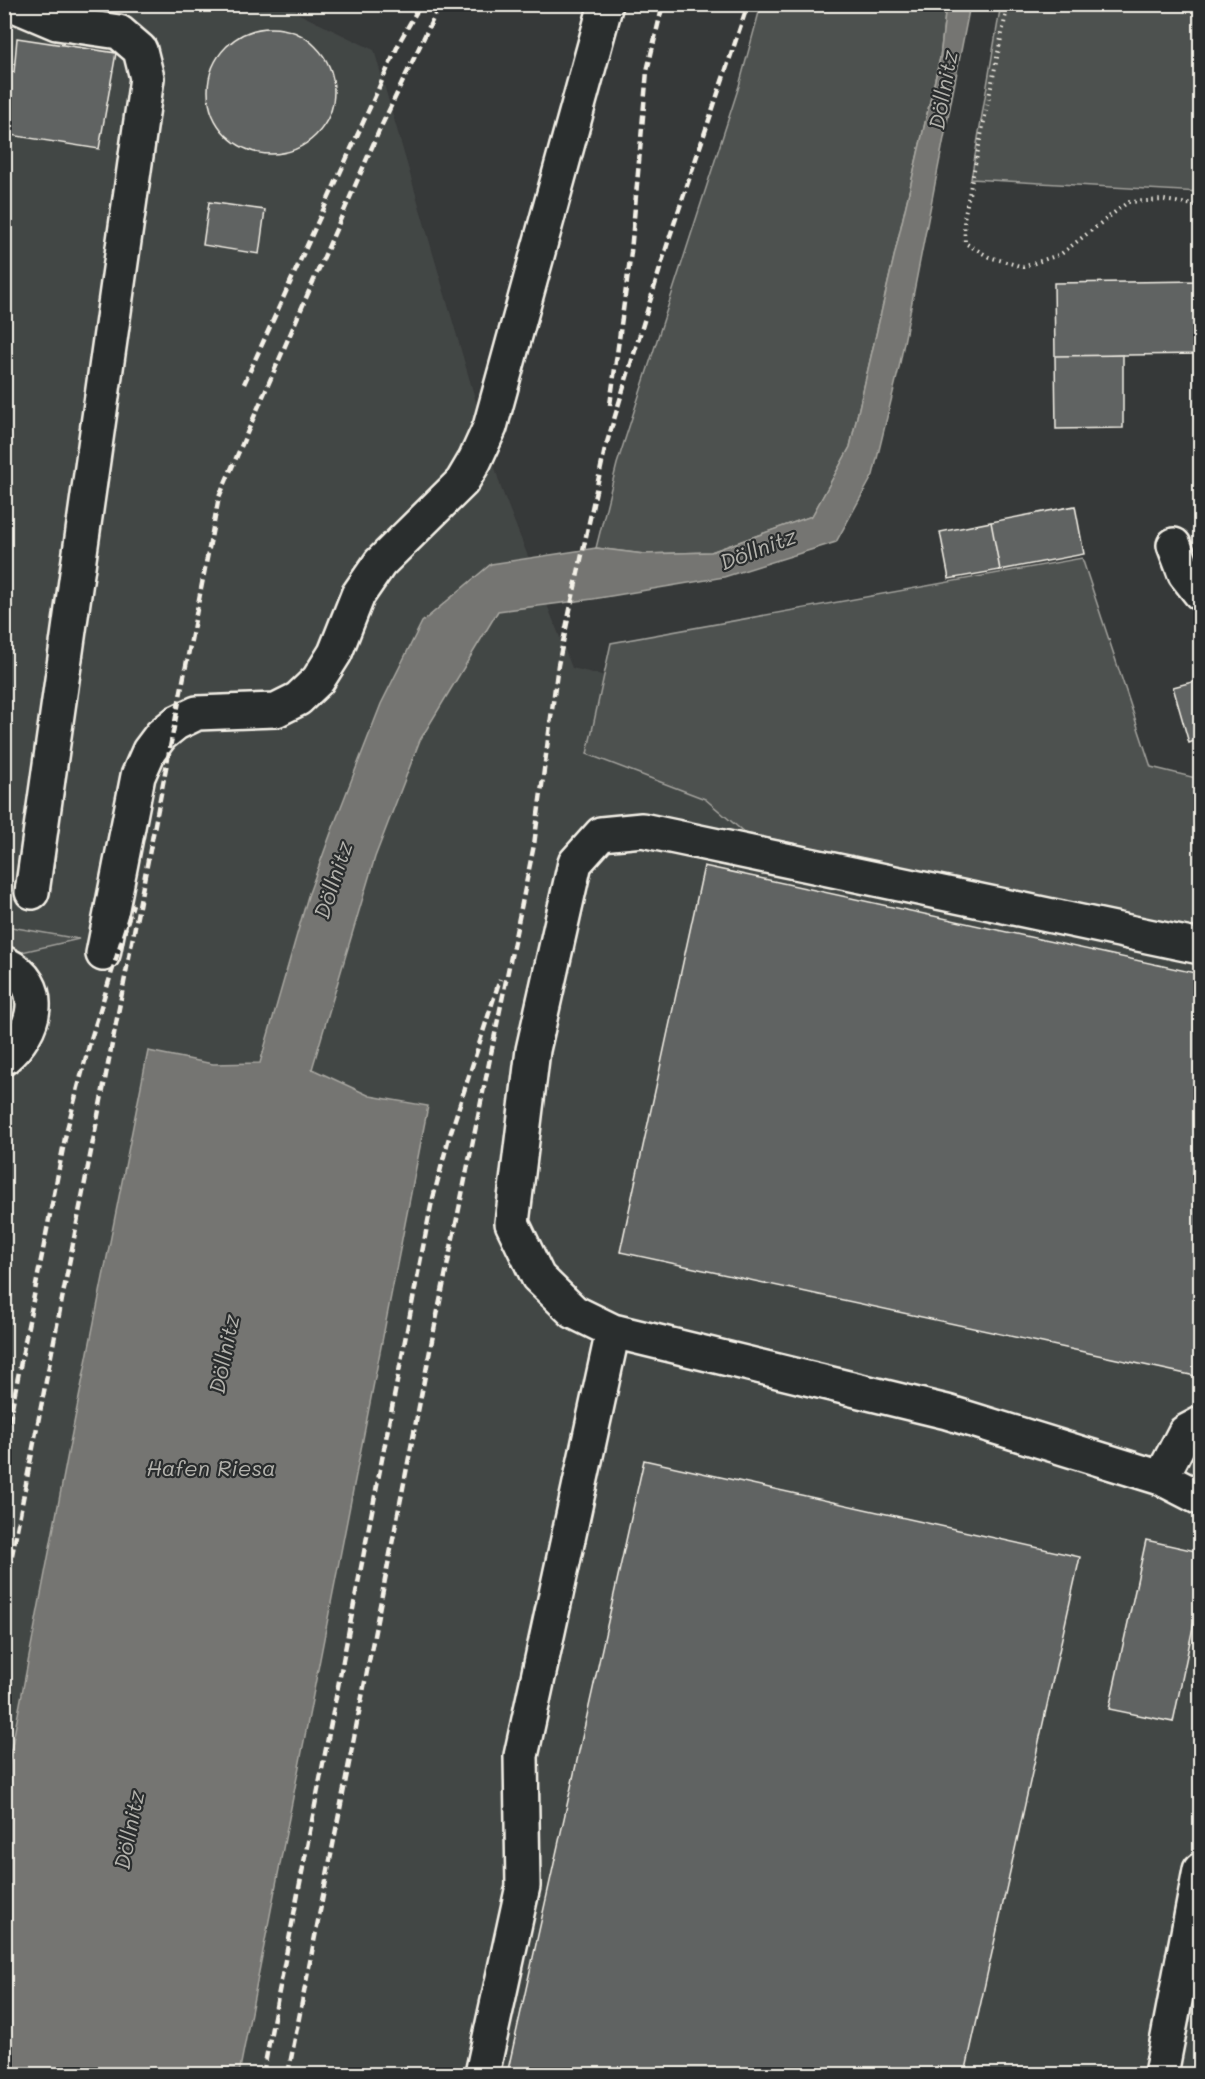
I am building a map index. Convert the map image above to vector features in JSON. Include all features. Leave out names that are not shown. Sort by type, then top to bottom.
[{"type":"lane","points":[[12,4],[57,23],[120,32],[140,50],[147,78],[32,892]]},
{"type":"lane","points":[[103,954],[138,776],[149,752],[161,735],[176,723],[197,713],[276,710],[305,693],[318,680],[334,653],[358,595],[380,563],[462,482],[475,460],[490,427],[606,4]]},
{"type":"lane","points":[[1174,545],[1185,574],[1200,593]]},
{"type":"lane","points":[[1200,947],[642,830],[601,834],[575,863],[533,1050],[512,1223],[537,1277],[574,1312],[613,1331],[947,1412],[1161,1478],[1200,1498]]},
{"type":"lane","points":[[4,963],[21,973],[30,986],[34,1001],[32,1019],[25,1035],[4,1058]]},
{"type":"lane","points":[[482,2074],[523,1886],[521,1756],[613,1331]]},
{"type":"lane","points":[[1161,1478],[1185,1432],[1200,1424]]},
{"type":"lane","points":[[1161,2074],[1200,1870]]},
{"type":"path","points":[[1008,4],[964,219],[965,243],[988,257],[1023,267],[1061,254],[1128,202],[1164,200],[1200,206]]},
{"type":"shaded area","points":[[1001,4],[1200,5],[1200,192],[971,179]]},
{"type":"shaded area","points":[[5,5],[300,5],[295,12],[374,50],[501,488],[572,668],[1200,818],[1200,2074],[239,2074],[428,1106],[370,1096],[312,1069],[260,1063],[213,1064],[148,1052],[5,1781]]},
{"type":"shaded area","points":[[761,5],[946,5],[940,58],[850,447],[812,516],[711,552],[644,554],[596,548],[617,464],[739,86]]},
{"type":"shaded area","points":[[1082,558],[1151,767],[1200,779],[1200,931],[745,833],[705,799],[587,754],[611,643]]},
{"type":"shaded area","points":[[5,926],[79,939],[22,952],[5,944]]},
{"type":"water","name":"Hafen Riesa","points":[[946,5],[970,5],[899,368],[873,475],[836,542],[724,577],[593,599],[498,611],[420,740],[375,857],[312,1069],[370,1096],[428,1106],[239,2074],[5,2074],[5,1782],[148,1051],[213,1064],[260,1063],[308,896],[381,704],[422,622],[491,564],[596,548],[644,554],[711,552],[812,516],[850,447],[940,58]]},
{"type":"building","points":[[271,28],[295,33],[315,47],[329,67],[334,91],[329,115],[315,135],[295,149],[271,154],[247,149],[227,135],[213,115],[208,91],[213,67],[227,47],[247,33]]},
{"type":"building","points":[[17,38],[116,53],[99,149],[11,135],[4,177],[4,70],[14,72]]},
{"type":"building","points":[[209,202],[265,210],[259,254],[203,245]]},
{"type":"building","points":[[1200,281],[1200,354],[1055,356],[1054,283]]},
{"type":"building","points":[[1123,355],[1123,428],[1056,429],[1055,356]]},
{"type":"building","points":[[1075,506],[1084,554],[1000,570],[991,522]]},
{"type":"building","points":[[991,522],[1000,570],[949,579],[940,532]]},
{"type":"building","points":[[1200,680],[1200,739],[1189,743],[1173,687]]},
{"type":"building","points":[[704,866],[1200,974],[1200,1377],[620,1252]]},
{"type":"building","points":[[644,1460],[1080,1557],[965,2074],[507,2074]]},
{"type":"building","points":[[1146,1540],[1200,1552],[1200,1594],[1173,1722],[1109,1709]]},
{"type":"railway","points":[[244,384],[401,39],[421,4]]},
{"type":"railway","points":[[4,1596],[219,497],[379,131],[440,4]]},
{"type":"railway","points":[[610,405],[631,252],[647,71],[663,4]]},
{"type":"railway","points":[[288,2074],[434,1330],[534,845],[558,665],[605,449],[669,239],[748,4]]},
{"type":"railway","points":[[4,1448],[66,1133],[90,1042],[133,904]]},
{"type":"railway","points":[[263,2074],[431,1206],[448,1141],[500,979]]},
{"type":"water label","name":"Döllnitz","points":[[943,90]]},
{"type":"water label","name":"Döllnitz","points":[[758,549]]},
{"type":"water label","name":"Döllnitz","points":[[333,880]]},
{"type":"water label","name":"Döllnitz","points":[[224,1354]]},
{"type":"water label","name":"Döllnitz","points":[[129,1830]]}]
